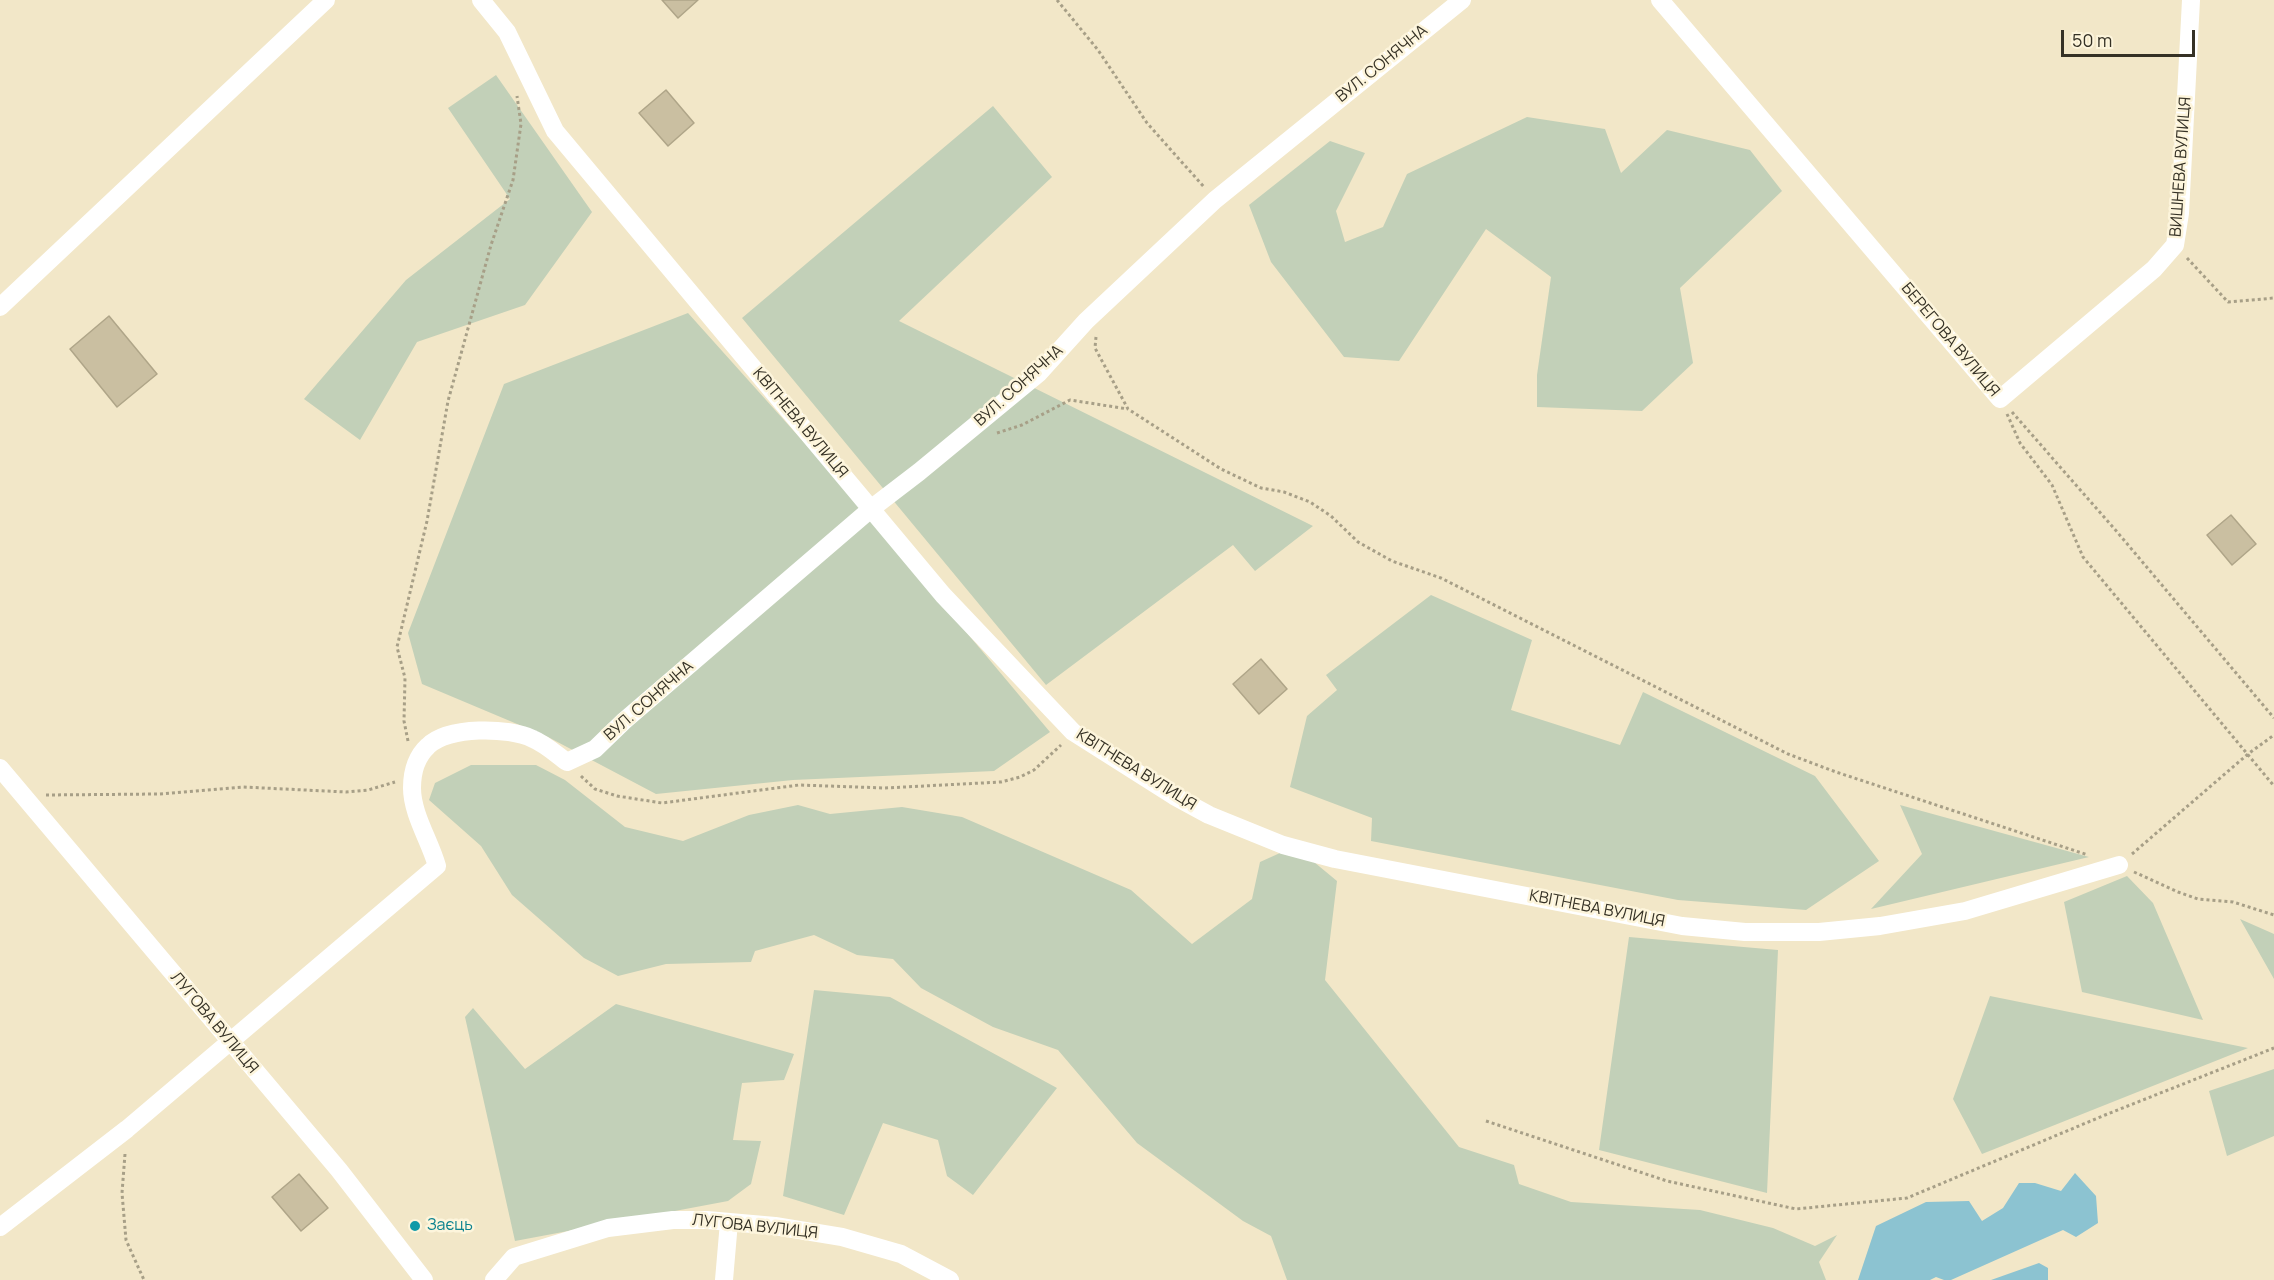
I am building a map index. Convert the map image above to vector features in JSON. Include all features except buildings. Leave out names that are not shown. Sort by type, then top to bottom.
[{"type":"street","points":[[0,307],[326,0]]},
{"type":"street","name":"КВІТНЕВА ВУЛИЦЯ","points":[[481,0],[507,32],[555,131],[943,595],[1073,732],[1192,806],[1237,828],[1283,845],[1335,859],[1682,926],[1745,932],[1819,932],[1880,926],[1965,911],[2119,865]]},
{"type":"street","name":"ВУЛ. СОНЯЧНА","points":[[567,762],[595,749],[872,508],[928,465],[1039,372],[1096,312],[1215,200],[1462,0]]},
{"type":"street","name":"БЕРЕГОВА ВУЛИЦЯ","points":[[1660,0],[2000,399]]},
{"type":"street","name":"ВИШНЕВА ВУЛИЦЯ","points":[[2000,399],[2154,269],[2175,245],[2180,213],[2191,0]]},
{"type":"street","points":[[0,1227],[127,1129],[436,866],[412,790],[413,770],[419,756],[429,744],[447,736],[471,730],[509,732],[533,738],[567,762]]},
{"type":"street","name":"ЛУГОВА ВУЛИЦЯ","points":[[0,768],[339,1170],[424,1280]]},
{"type":"street","name":"ЛУГОВА ВУЛИЦЯ","points":[[494,1280],[514,1257],[608,1228],[673,1220],[775,1226],[842,1237],[901,1254],[950,1280]]},
{"type":"street","points":[[724,1280],[729,1222]]},
{"type":"path","points":[[1058,0],[1098,50],[1147,123],[1215,200]]},
{"type":"path","points":[[24,795],[159,794],[243,787],[346,792],[368,790],[397,782],[413,770],[404,721],[405,678],[398,647],[427,520],[448,400],[491,245],[513,180],[521,124],[516,90]]},
{"type":"path","points":[[2175,245],[2228,302],[2274,298]]},
{"type":"path","points":[[1096,312],[1095,348],[1128,409]]},
{"type":"path","points":[[2000,399],[2118,533],[2274,718]]},
{"type":"path","name":"БЕРЕГОВА ВУЛИЦЯ","points":[[2000,399],[2020,443],[2052,485],[2083,557],[2274,786]]},
{"type":"path","points":[[989,436],[1022,425],[1070,400],[1128,409],[1221,469],[1261,488],[1284,492],[1310,502],[1331,516],[1358,542],[1392,561],[1441,578],[1788,754],[1836,772],[2119,865],[2198,899],[2233,902],[2274,915]]},
{"type":"path","points":[[567,762],[595,789],[616,796],[662,803],[799,784],[885,788],[1001,782],[1034,770],[1073,732]]},
{"type":"path","points":[[2119,865],[2248,754],[2274,735]]},
{"type":"path","points":[[1486,1121],[1667,1180],[1796,1209],[1907,1198],[2105,1115],[2274,1048]]},
{"type":"path","points":[[127,1129],[122,1192],[126,1240],[144,1280]]},
{"type":"green space","points":[[496,75],[592,212],[525,305],[417,342],[360,440],[304,399],[406,280],[510,199],[448,108]]},
{"type":"green space","points":[[993,106],[1052,177],[899,321],[1313,526],[1255,571],[1233,545],[1046,685],[742,318]]},
{"type":"green space","points":[[1527,117],[1605,129],[1621,173],[1667,130],[1750,150],[1782,191],[1680,288],[1693,363],[1642,411],[1537,407],[1537,375],[1551,277],[1486,229],[1399,361],[1344,357],[1271,262],[1249,205],[1330,141],[1365,153],[1336,211],[1345,242],[1383,227],[1407,174]]},
{"type":"green space","points":[[688,313],[853,497],[1050,732],[994,771],[793,780],[656,794],[548,737],[422,684],[408,633],[504,384]]},
{"type":"green space","points":[[1431,595],[1532,640],[1511,710],[1620,745],[1643,692],[1815,776],[1879,861],[1806,910],[1678,900],[1371,841],[1372,818],[1290,787],[1307,716],[1337,690],[1326,675]]},
{"type":"green space","points":[[471,765],[536,765],[565,780],[625,827],[683,841],[749,815],[798,805],[830,814],[902,807],[962,817],[1131,890],[1192,944],[1252,899],[1260,862],[1280,853],[1314,862],[1337,881],[1325,980],[1459,1147],[1514,1165],[1519,1184],[1571,1202],[1700,1210],[1773,1228],[1815,1246],[1837,1235],[1819,1262],[1826,1280],[1287,1280],[1271,1236],[1243,1221],[1137,1143],[1058,1050],[993,1027],[921,988],[893,959],[857,955],[814,935],[755,951],[751,962],[666,964],[618,976],[584,958],[512,895],[481,846],[429,800],[435,783]]},
{"type":"green space","points":[[1900,805],[2089,857],[1871,909],[1922,854]]},
{"type":"green space","points":[[2127,876],[2153,903],[2203,1020],[2082,992],[2064,902]]},
{"type":"green space","points":[[2240,919],[2274,934],[2274,979]]},
{"type":"green space","points":[[1629,937],[1778,950],[1767,1193],[1599,1150]]},
{"type":"green space","points":[[814,990],[890,997],[1057,1088],[973,1195],[947,1176],[938,1140],[883,1123],[844,1215],[783,1196]]},
{"type":"green space","points":[[1990,996],[2248,1048],[1982,1154],[1953,1099]]},
{"type":"green space","points":[[616,1004],[794,1054],[784,1080],[742,1083],[733,1140],[761,1141],[751,1184],[728,1201],[515,1241],[465,1017],[473,1008],[525,1069]]},
{"type":"green space","points":[[2274,1069],[2274,1136],[2227,1156],[2209,1091]]},
{"type":"water","points":[[2075,1173],[2096,1196],[2098,1223],[2076,1237],[2063,1230],[1951,1280],[1936,1277],[1930,1280],[1858,1280],[1876,1226],[1926,1202],[1969,1201],[1982,1221],[2003,1208],[2019,1183],[2035,1183],[2061,1191]]},
{"type":"water","points":[[2039,1263],[2048,1268],[2048,1280],[1991,1280]]},
{"type":"place","name":"Заєць","points":[[415,1226]]}]
